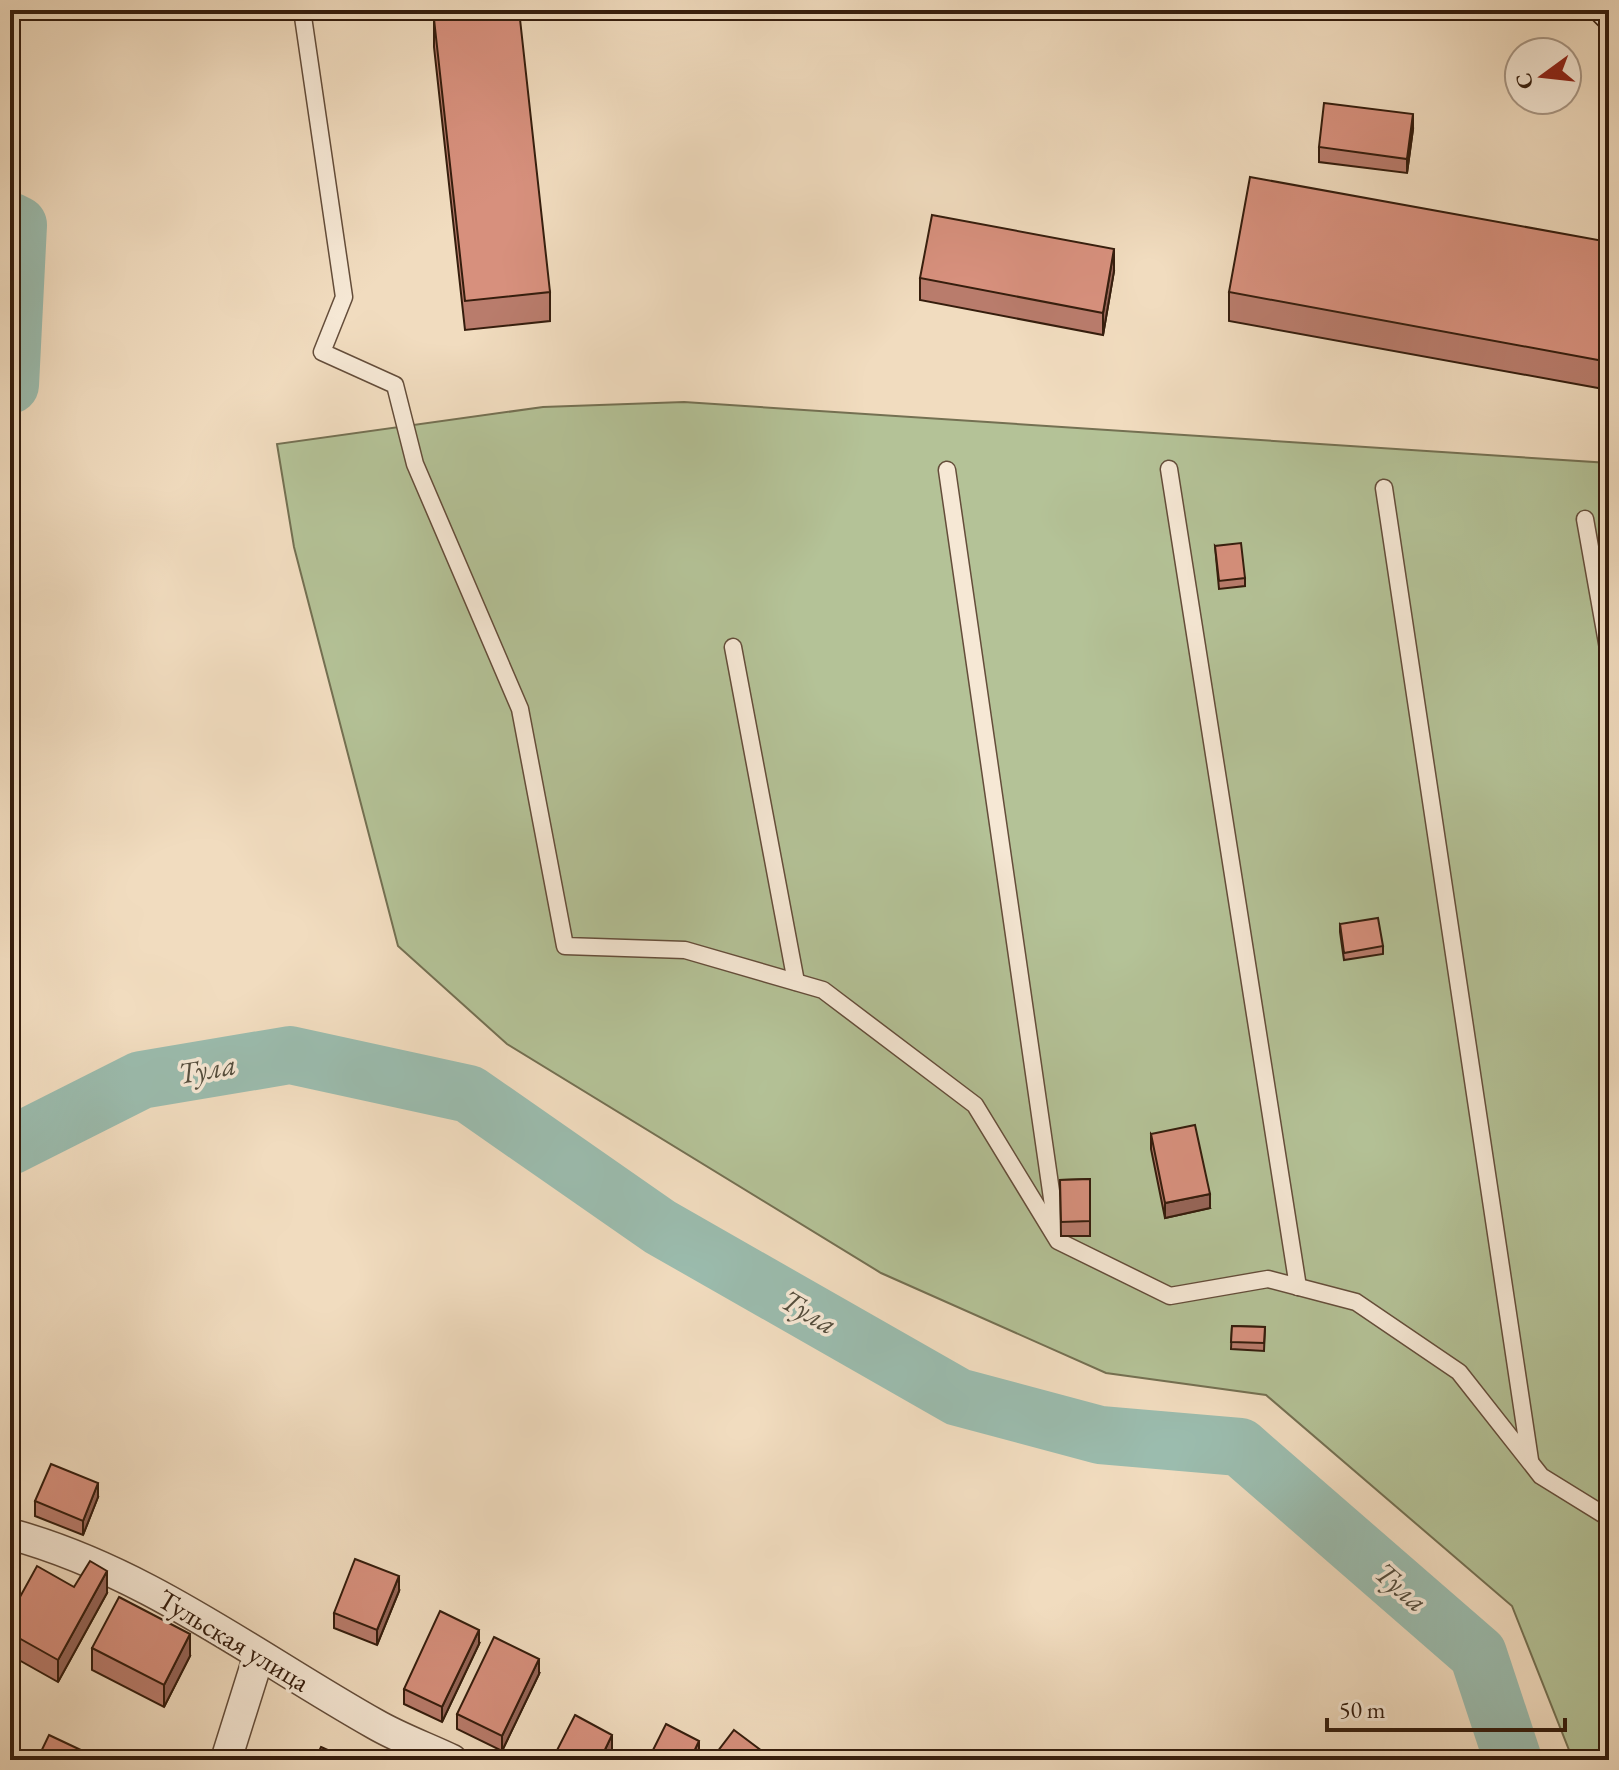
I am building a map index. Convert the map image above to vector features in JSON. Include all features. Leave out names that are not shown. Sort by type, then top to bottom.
[{"type":"street","name":"Тульская улица","points":[[10,1534],[49,1544],[139,1584],[378,1726],[452,1760]]},
{"type":"street","points":[[226,1760],[259,1655]]},
{"type":"lane","points":[[302,10],[344,297],[322,352],[395,385],[415,464],[520,709],[565,946],[685,950],[823,990],[975,1105],[1058,1241],[1170,1296],[1268,1279],[1356,1302],[1459,1372],[1541,1476],[1609,1518]]},
{"type":"lane","points":[[1169,469],[1298,1287]]},
{"type":"lane","points":[[947,470],[1058,1241]]},
{"type":"lane","points":[[1384,488],[1530,1462]]},
{"type":"lane","points":[[1585,519],[1609,654]]},
{"type":"lane","points":[[733,647],[796,982]]},
{"type":"green space","points":[[684,402],[1609,463],[1609,1760],[1573,1760],[1512,1606],[1266,1395],[1106,1373],[881,1273],[507,1044],[398,946],[294,547],[277,444],[543,407]]},
{"type":"building","points":[[519,10],[550,292],[465,301],[434,19]]},
{"type":"building","points":[[1324,103],[1413,114],[1407,159],[1319,147]]},
{"type":"building","points":[[1250,177],[1609,242],[1609,362],[1229,292]]},
{"type":"building","points":[[932,215],[1114,249],[1103,313],[920,278]]},
{"type":"building","points":[[1241,543],[1245,578],[1219,581],[1215,546]]},
{"type":"building","points":[[1378,918],[1383,946],[1344,953],[1340,924]]},
{"type":"building","points":[[1195,1125],[1210,1194],[1165,1203],[1151,1134]]},
{"type":"building","points":[[1090,1179],[1090,1221],[1061,1222],[1060,1180]]},
{"type":"building","points":[[1232,1326],[1265,1327],[1264,1343],[1231,1342]]},
{"type":"building","points":[[51,1464],[98,1483],[83,1521],[35,1501]]},
{"type":"building","points":[[355,1559],[399,1576],[377,1630],[334,1613]]},
{"type":"building","points":[[90,1561],[107,1571],[58,1660],[10,1633],[10,1615],[37,1566],[74,1587]]},
{"type":"building","points":[[119,1597],[190,1634],[164,1685],[92,1648]]},
{"type":"building","points":[[440,1611],[479,1630],[442,1707],[404,1689]]},
{"type":"building","points":[[494,1637],[539,1659],[502,1736],[457,1714]]},
{"type":"building","points":[[575,1715],[612,1735],[600,1760],[552,1760]]},
{"type":"building","points":[[666,1724],[699,1741],[690,1760],[648,1760]]},
{"type":"building","points":[[734,1730],[774,1760],[711,1760]]},
{"type":"building","points":[[49,1735],[102,1760],[37,1760]]},
{"type":"building","points":[[321,1747],[350,1760],[315,1760]]},
{"type":"building","points":[[396,1754],[409,1760],[393,1760]]},
{"type":"waterway","name":"Тула","points":[[10,221],[18,225],[10,385]]},
{"type":"waterway","name":"Тула","points":[[10,1146],[141,1080],[290,1055],[469,1094],[660,1227],[958,1397],[1100,1435],[1240,1447],[1478,1654],[1513,1760]]},
{"type":"railway","points":[[1588,10],[1609,31]]}]
